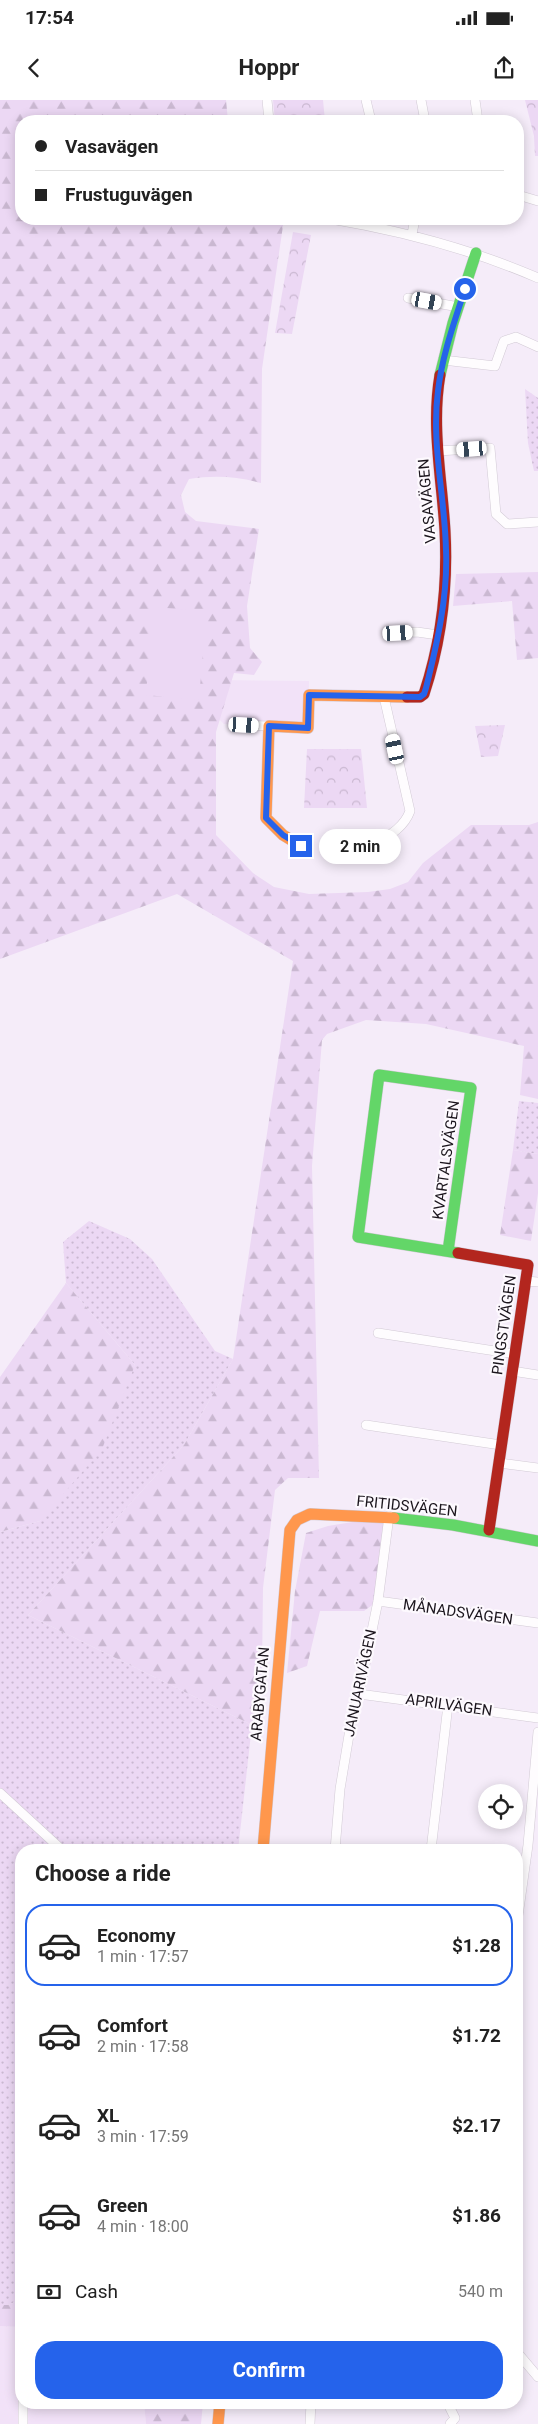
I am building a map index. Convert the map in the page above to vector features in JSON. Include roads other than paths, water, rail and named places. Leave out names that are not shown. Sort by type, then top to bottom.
[{"type":"street","points":[[267,100],[268,115]]},
{"type":"street","points":[[366,100],[370,115]]},
{"type":"street","points":[[421,100],[424,115]]},
{"type":"street","points":[[476,100],[477,115]]},
{"type":"street","points":[[524,198],[538,202]]},
{"type":"street","points":[[363,225],[412,234],[476,253],[538,278]]},
{"type":"street","points":[[412,234],[414,225]]},
{"type":"street","name":"VASAVÄGEN","points":[[269,726],[308,728],[309,695],[423,696],[438,635],[446,567],[437,452],[437,392],[442,360],[476,253]]},
{"type":"street","points":[[408,298],[459,307]]},
{"type":"street","points":[[442,360],[495,366],[504,341],[516,337],[538,347]]},
{"type":"street","points":[[437,452],[490,448],[496,514],[507,524],[538,522]]},
{"type":"street","points":[[398,633],[418,632],[438,635]]},
{"type":"street","points":[[373,845],[391,835],[407,821],[410,811],[384,697]]},
{"type":"street","points":[[244,725],[269,726],[266,818],[283,835],[301,846]]},
{"type":"street","name":"KVARTALSVÄGEN","points":[[358,1237],[379,1075],[471,1088],[448,1251]]},
{"type":"street","name":"PINGSTVÄGEN","points":[[358,1237],[528,1265],[498,1463],[490,1530]]},
{"type":"street","points":[[526,1281],[538,1282]]},
{"type":"street","points":[[378,1332],[515,1354]]},
{"type":"street","points":[[512,1371],[538,1375]]},
{"type":"street","points":[[366,1425],[502,1445]]},
{"type":"street","points":[[498,1463],[538,1468]]},
{"type":"street","name":"FRITIDSVÄGEN","points":[[288,1540],[293,1523],[299,1517],[310,1514],[389,1516],[490,1530],[538,1541]]},
{"type":"street","name":"JANUARIVÄGEN","points":[[335,1844],[340,1789],[352,1717],[359,1694],[378,1601],[389,1516]]},
{"type":"street","name":"ARABYGATAN","points":[[263,1844],[288,1540]]},
{"type":"street","name":"MÅNADSVÄGEN","points":[[378,1601],[538,1623]]},
{"type":"street","name":"APRILVÄGEN","points":[[359,1694],[538,1718]]},
{"type":"street","points":[[432,1844],[448,1705]]},
{"type":"street","points":[[523,1880],[538,1732]]},
{"type":"street","points":[[0,1793],[55,1844]]},
{"type":"street","points":[[523,2359],[538,2377]]},
{"type":"street","points":[[23,2409],[23,2424]]},
{"type":"street","points":[[218,2424],[219,2409]]},
{"type":"street","points":[[310,2424],[311,2409]]},
{"type":"street","points":[[450,2424],[456,2418],[451,2409]]}]
